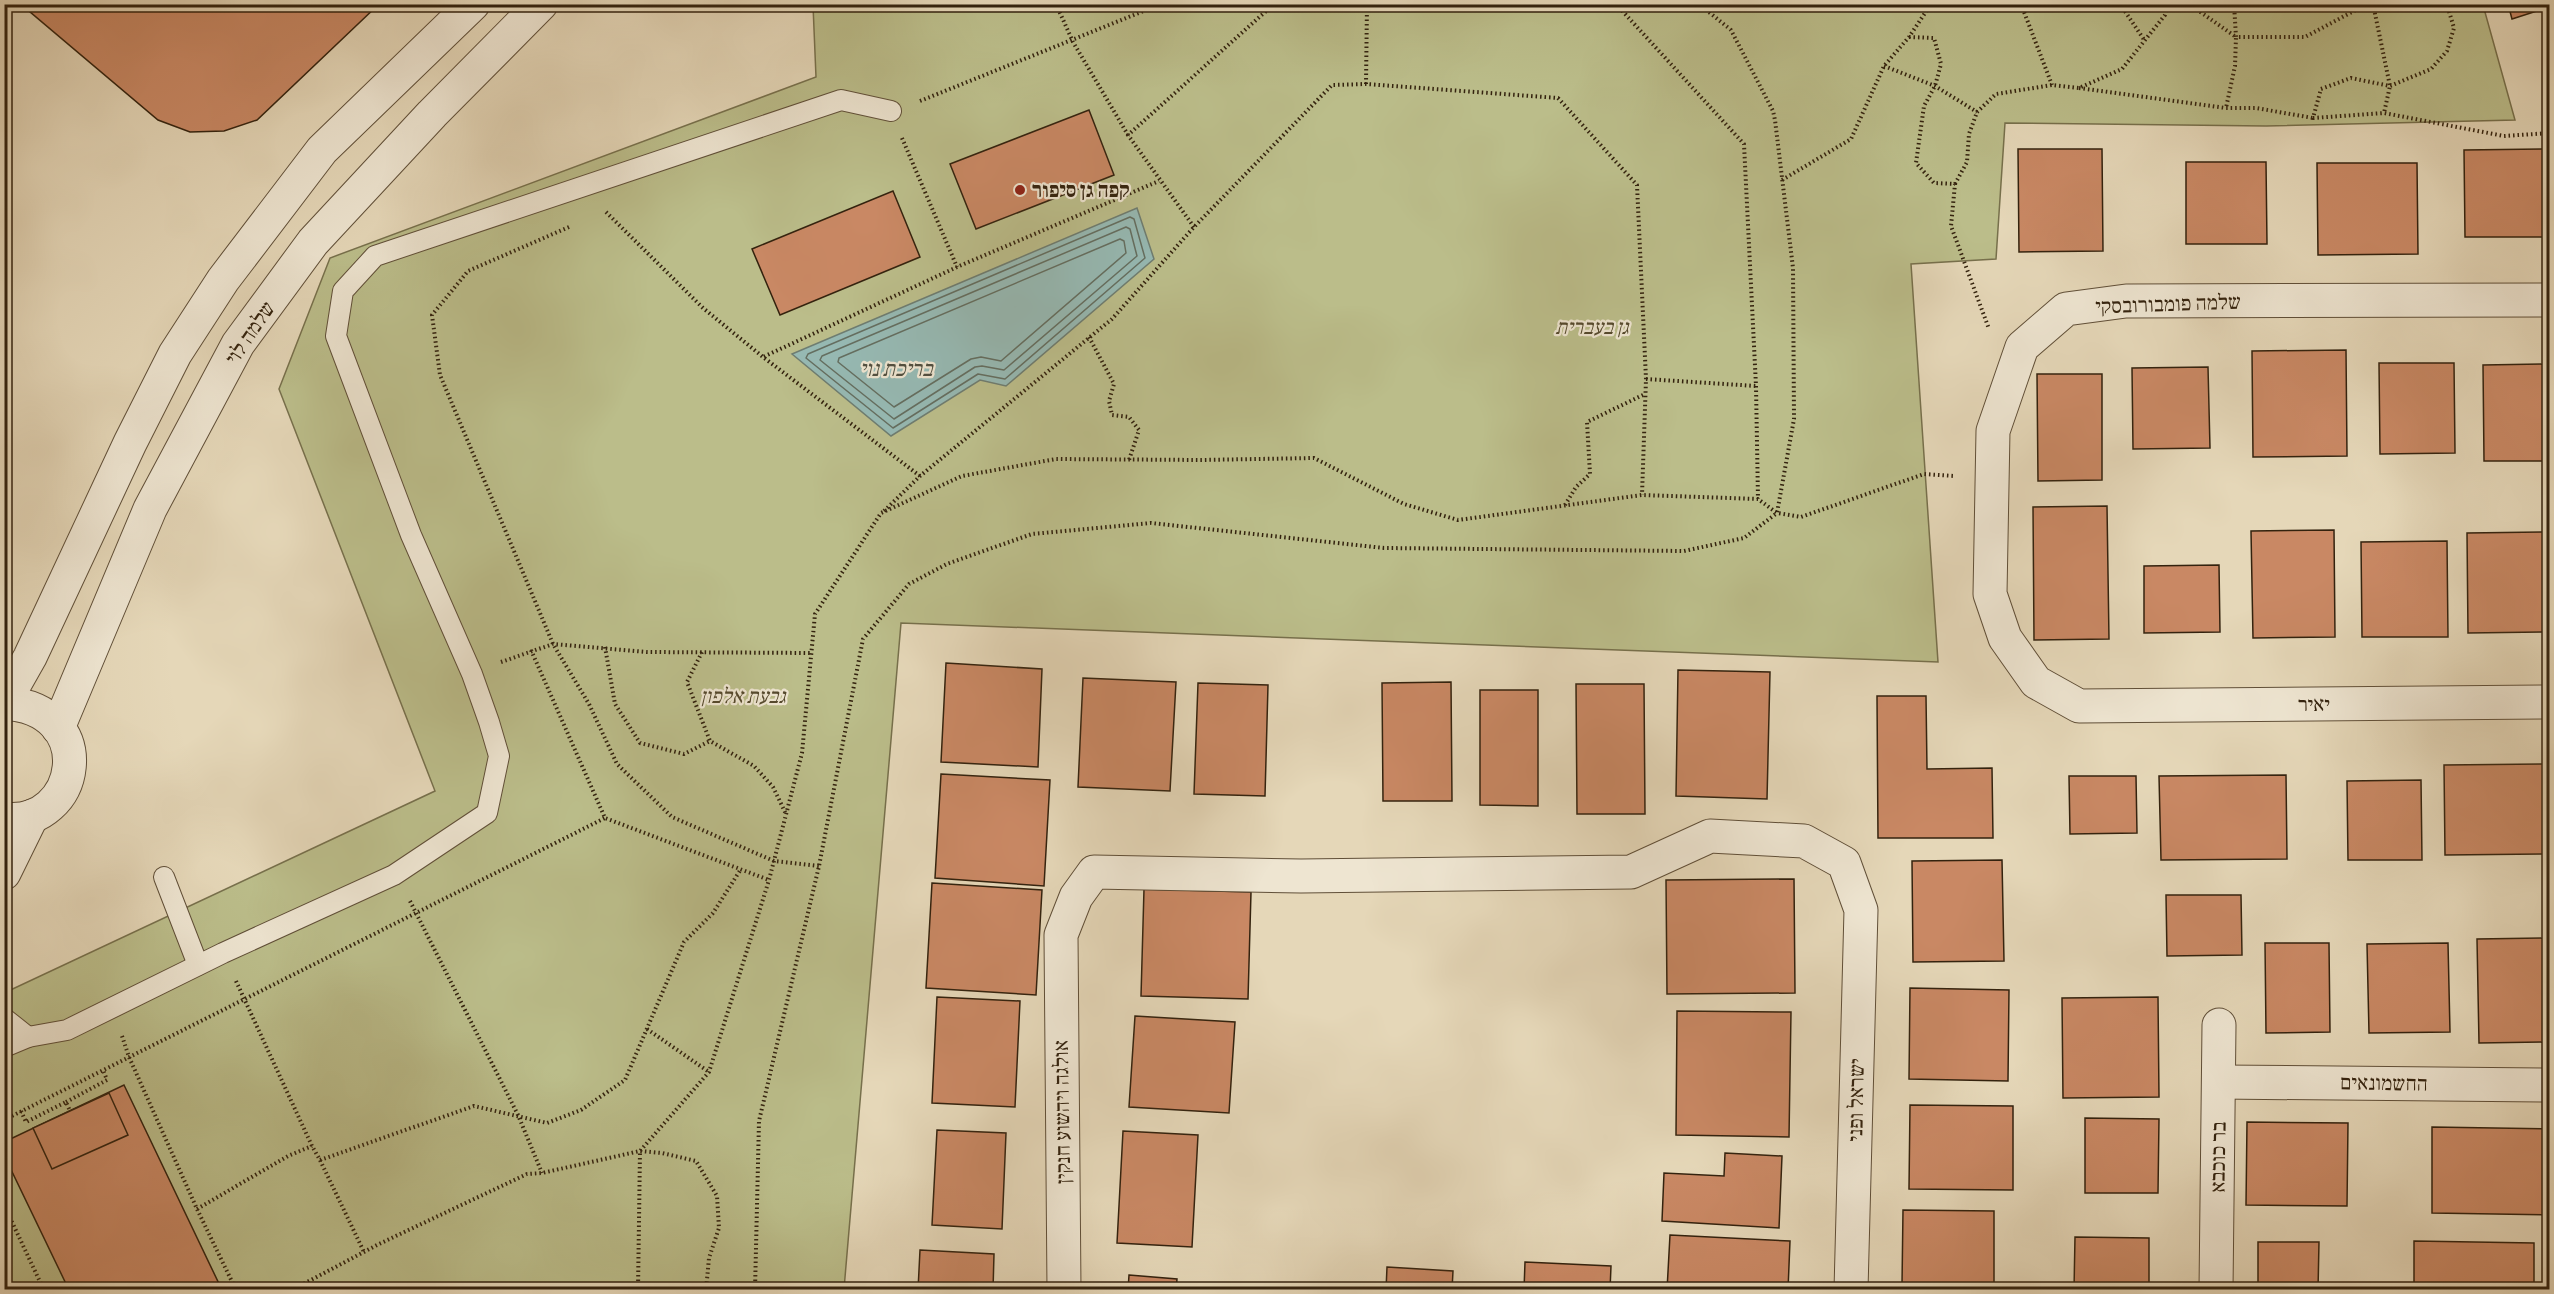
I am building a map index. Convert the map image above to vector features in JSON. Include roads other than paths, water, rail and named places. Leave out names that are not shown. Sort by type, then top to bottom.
[{"type":"street","points":[[4,873],[18,818],[48,807],[60,793],[68,776],[70,757],[65,738],[41,711],[23,704],[4,703],[30,657],[130,443],[176,354],[223,280],[322,150],[473,4]]},
{"type":"street","name":"שלמה לוי","points":[[58,728],[150,509],[238,344],[314,242],[432,114],[541,4]]},
{"type":"street","name":"שלמה פומבורובסקי","points":[[2079,706],[2036,682],[2005,638],[1990,594],[1992,431],[2022,347],[2066,309],[2126,301],[2550,300]]},
{"type":"street","name":"יאיר","points":[[2079,706],[2550,702]]},
{"type":"street","name":"ישראל ופני","points":[[1061,935],[1076,897],[1094,872],[1301,876],[1631,872],[1710,836],[1804,841],[1844,863],[1861,910],[1851,1290]]},
{"type":"street","name":"אולגה ויהשוע חנקין","points":[[1061,935],[1064,1290]]},
{"type":"street","name":"בר כוכבא","points":[[2216,1290],[2219,1025]]},
{"type":"street","name":"החשמונאים","points":[[2219,1082],[2550,1085]]},
{"type":"lane","points":[[4,1047],[28,1037],[67,1030],[223,953],[394,875],[488,813],[499,756],[472,674],[411,535],[336,336],[343,291],[375,256],[841,100],[891,111]]},
{"type":"lane","points":[[164,877],[198,965]]},
{"type":"lane","points":[[4,1018],[28,1037]]},
{"type":"water","name":"בריכת נוי","points":[[1137,208],[1154,259],[1006,386],[980,380],[891,436],[792,354]]},
{"type":"place","name":"קפה גן סיפור","points":[[1020,190]]},
{"type":"park label","name":"גן בעברית","points":[[1592,327]]},
{"type":"park label","name":"גבעת אלפון","points":[[743,696]]}]
